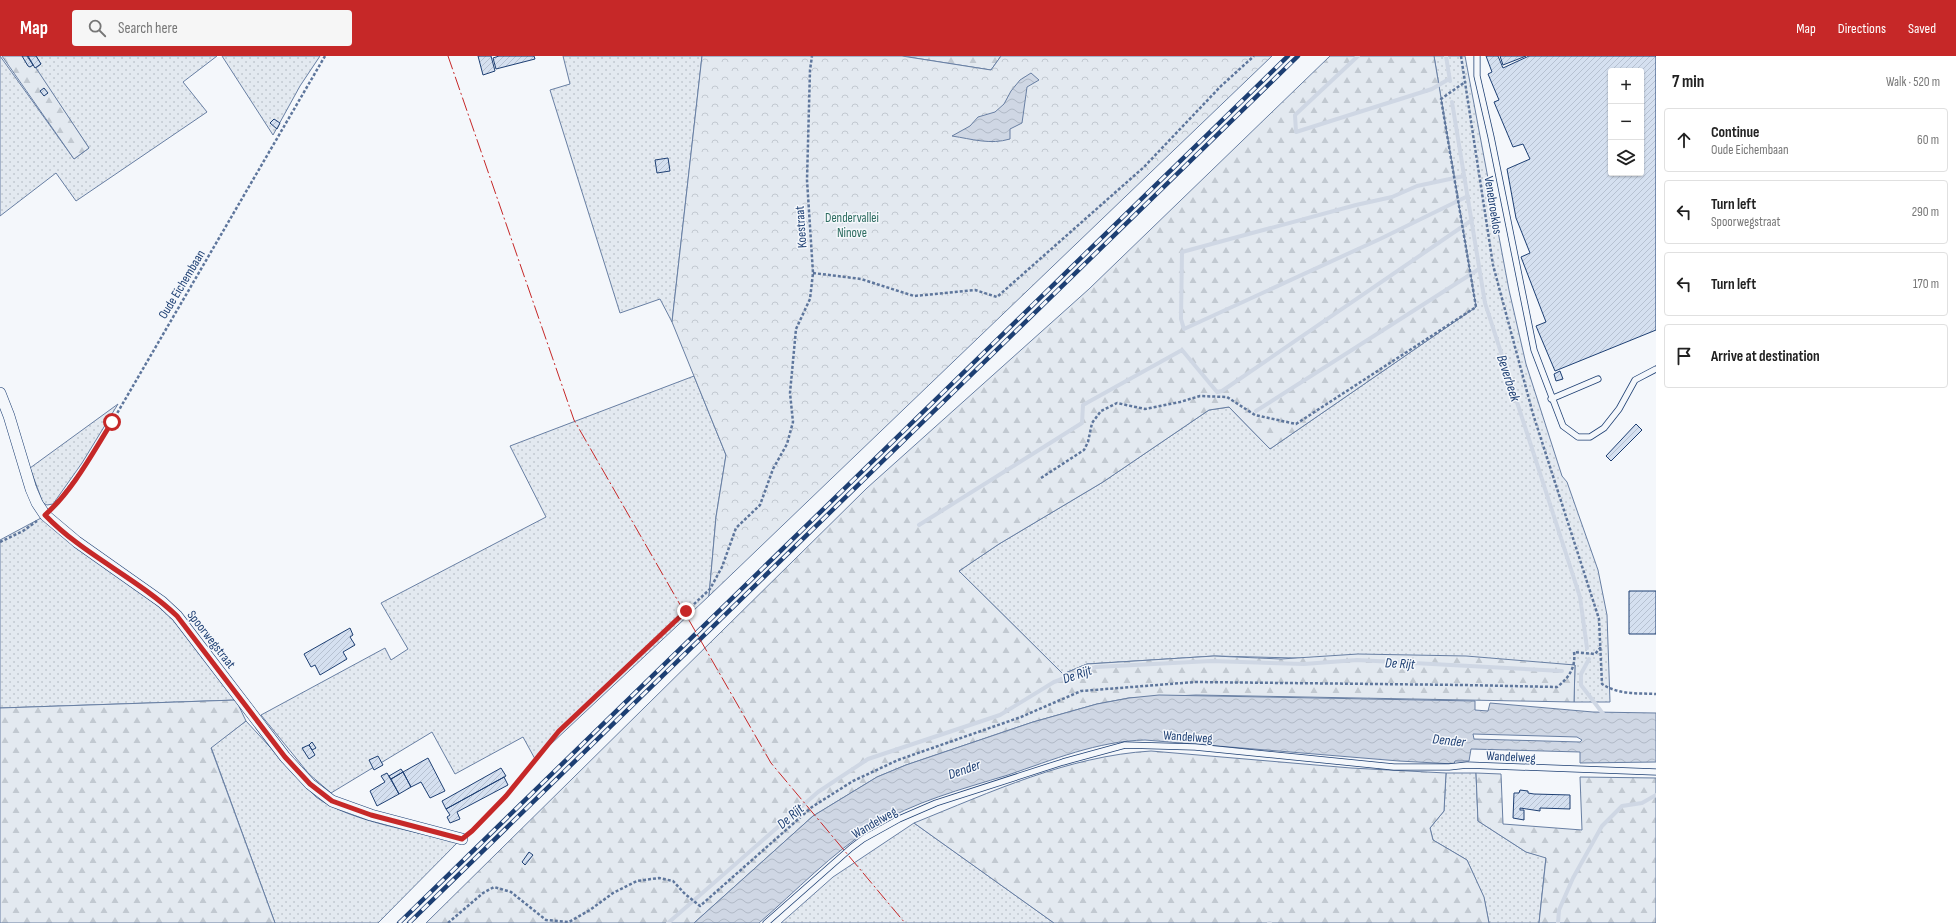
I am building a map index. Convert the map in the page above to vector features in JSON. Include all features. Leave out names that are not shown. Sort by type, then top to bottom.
[{"type":"street","name":"Spoorwegstraat","points":[[0,393],[9,416],[32,490],[37,503],[45,515],[76,542],[162,602],[177,616],[280,751],[310,784],[332,801],[371,815],[462,839]]},
{"type":"lane","points":[[1477,56],[1477,76],[1491,137],[1534,350],[1563,426],[1578,437],[1590,437],[1604,428],[1619,410],[1635,380],[1656,369]]},
{"type":"lane","points":[[1552,399],[1598,379]]},
{"type":"lane","name":"Wandelweg","points":[[766,923],[851,848],[863,839],[899,819],[936,803],[1063,762],[1125,745],[1195,747],[1394,767],[1449,767],[1467,765],[1656,772]]},
{"type":"path","name":"Oude Eichembaan","points":[[0,542],[23,531],[57,504],[91,456],[325,56]]},
{"type":"path","name":"Koestraat","points":[[462,839],[472,831],[506,796],[559,731],[710,589],[722,567],[736,528],[760,505],[773,469],[787,444],[793,422],[790,393],[796,330],[810,299],[813,273],[807,180],[810,70],[812,56]]},
{"type":"path","points":[[813,273],[861,279],[914,296],[975,290],[997,297],[1144,167],[1221,86],[1254,56]]},
{"type":"path","name":"Venebroeklos","points":[[1461,56],[1493,265],[1533,414],[1599,619],[1602,684],[1611,690],[1623,693],[1656,694]]},
{"type":"path","points":[[1041,478],[1084,450],[1088,442],[1092,423],[1101,411],[1117,403],[1145,409],[1180,402],[1200,396],[1227,397],[1255,415],[1296,424],[1476,307],[1441,99],[1466,82]]},
{"type":"path","points":[[448,923],[483,893],[494,887],[511,892],[546,920],[569,922],[637,880],[659,878],[673,881],[687,896],[700,906],[812,807],[853,781],[898,760],[1021,716],[1081,691],[1196,682],[1557,687],[1566,680],[1575,662],[1574,652],[1595,654],[1601,647]]},
{"type":"green space","points":[[0,56],[74,159],[89,148],[35,68],[36,56],[217,56],[183,82],[207,112],[76,201],[56,173],[0,216]]},
{"type":"green space","points":[[2,56],[36,56],[41,64],[36,68],[89,148],[74,159]]},
{"type":"green space","points":[[222,56],[320,56],[300,86],[273,135]]},
{"type":"green space","points":[[563,56],[702,56],[672,322],[660,299],[620,313],[550,90],[570,84]]},
{"type":"green space","name":"Dendervallei Ninove","points":[[702,56],[902,56],[991,70],[1001,56],[1272,56],[709,596],[716,517],[726,455],[672,322]]},
{"type":"green space","points":[[902,56],[1001,56],[991,70]]},
{"type":"green space","points":[[1330,56],[1434,56],[1476,307],[1270,449],[1229,407],[1209,410],[1103,482],[999,544],[959,571],[1063,674],[1087,664],[1214,656],[1281,659],[1358,654],[1466,656],[1575,665],[1574,702],[1196,695],[1129,698],[1097,704],[1033,722],[906,765],[877,777],[813,816],[694,923],[426,923],[867,488],[1089,289]]},
{"type":"green space","points":[[1434,56],[1465,56],[1509,290],[1526,364],[1562,476],[1567,482],[1598,570],[1607,615],[1610,702],[1574,702],[1575,665],[1214,656],[1087,664],[1063,674],[959,571],[999,544],[1103,482],[1209,410],[1229,407],[1270,449],[1476,307]]},
{"type":"green space","points":[[694,376],[726,455],[716,517],[709,596],[535,759],[523,737],[455,774],[432,732],[331,793],[309,774],[261,715],[385,648],[391,660],[408,649],[381,603],[546,517],[510,446]]},
{"type":"green space","points":[[118,404],[82,463],[53,504],[47,505],[43,503],[30,468]]},
{"type":"green space","points":[[41,518],[174,618],[236,700],[0,708],[0,540]]},
{"type":"green space","points":[[236,700],[246,721],[211,748],[275,923],[0,923],[0,708]]},
{"type":"green space","points":[[246,721],[316,797],[330,806],[384,825],[458,842],[378,923],[275,923],[211,747]]},
{"type":"green space","points":[[1151,751],[1351,768],[1446,773],[1444,811],[1430,828],[1433,840],[1467,860],[1484,897],[1489,923],[1054,923],[914,823],[1030,777],[1090,760],[1120,754]]},
{"type":"green space","points":[[1446,773],[1476,773],[1478,821],[1526,852],[1546,857],[1539,923],[1489,923],[1484,898],[1467,860],[1433,840],[1430,828],[1444,811]]},
{"type":"green space","points":[[1476,773],[1501,774],[1503,824],[1582,830],[1580,777],[1656,778],[1656,923],[1539,923],[1546,858],[1526,852],[1478,821]]},
{"type":"green space","points":[[914,823],[1054,923],[781,923],[833,877]]},
{"type":"water","points":[[1031,73],[1039,80],[1027,87],[1022,123],[1010,129],[1010,139],[1003,141],[988,141],[952,136],[970,126],[978,117],[995,112],[1004,104],[1011,91],[1020,80]]},
{"type":"water","name":"Dender","points":[[1159,695],[1475,701],[1475,710],[1488,711],[1490,703],[1593,712],[1656,713],[1656,762],[1580,763],[1580,752],[1471,749],[1469,761],[1455,761],[1454,764],[1399,761],[1145,740],[1127,741],[1075,752],[956,791],[904,810],[873,827],[843,848],[759,923],[694,923],[813,816],[877,777],[906,765],[1033,722],[1097,704],[1129,698]],"holes":[[[1473,734],[1577,737],[1582,740],[1580,742],[1474,739]]]},
{"type":"building","points":[[22,56],[27,56],[33,65],[30,67],[28,66]]},
{"type":"building","points":[[28,56],[36,56],[41,64],[35,68]]},
{"type":"building","points":[[478,56],[491,56],[495,71],[483,75]]},
{"type":"building","points":[[499,56],[534,56],[535,59],[496,69],[493,58]]},
{"type":"building","points":[[1486,56],[1498,56],[1503,68],[1529,56],[1656,56],[1656,330],[1555,371],[1536,326],[1546,322],[1521,257],[1530,253],[1516,218],[1507,169],[1530,159],[1523,144],[1513,147],[1494,102],[1499,100],[1488,74],[1492,72]]},
{"type":"building","points":[[1500,56],[1526,56],[1503,65]]},
{"type":"building","points":[[44,88],[48,93],[44,96],[40,91]]},
{"type":"building","points":[[274,119],[280,123],[277,129],[270,123]]},
{"type":"building","points":[[668,158],[670,171],[657,173],[655,160]]},
{"type":"building","points":[[1560,371],[1563,379],[1556,381],[1554,374]]},
{"type":"building","points":[[1636,424],[1642,430],[1611,461],[1606,456]]},
{"type":"building","points":[[1629,591],[1656,591],[1656,634],[1629,634]]},
{"type":"building","points":[[350,628],[353,635],[350,637],[355,645],[343,652],[347,659],[320,675],[315,665],[311,667],[304,654]]},
{"type":"building","points":[[312,742],[316,748],[312,750],[309,745]]},
{"type":"building","points":[[309,745],[315,755],[309,759],[302,748]]},
{"type":"building","points":[[378,756],[383,765],[374,770],[369,760]]},
{"type":"building","points":[[428,758],[445,791],[430,798],[421,782],[411,787],[403,772]]},
{"type":"building","points":[[501,768],[506,776],[446,809],[442,801]]},
{"type":"building","points":[[401,769],[403,772],[391,779],[389,776]]},
{"type":"building","points":[[403,772],[411,787],[399,794],[391,779]]},
{"type":"building","points":[[387,773],[399,794],[377,806],[370,791],[385,782],[381,776]]},
{"type":"building","points":[[504,777],[508,785],[457,812],[460,819],[450,823],[447,817],[450,815],[446,809]]},
{"type":"building","points":[[1520,790],[1528,791],[1528,793],[1534,794],[1570,795],[1570,809],[1540,808],[1540,811],[1520,808],[1520,810],[1524,810],[1524,820],[1513,818],[1514,793],[1519,793]]},
{"type":"building","points":[[529,852],[533,855],[525,865],[522,862]]},
{"type":"waterway","points":[[1358,56],[1295,115],[1296,132],[1432,89],[1449,79]]},
{"type":"waterway","name":"Beverbeek","points":[[1446,56],[1450,81]]},
{"type":"waterway","name":"Beverbeek","points":[[1452,102],[1485,303],[1580,597],[1587,648]]},
{"type":"waterway","points":[[1464,176],[1417,186],[1392,197],[1356,205],[1182,252],[1181,319],[1184,329],[1380,239],[1468,196]]},
{"type":"waterway","points":[[919,525],[1082,423],[1083,405],[1182,350],[1217,392],[1222,391],[1472,220]]},
{"type":"waterway","points":[[1256,411],[1479,269]]},
{"type":"waterway","name":"Beverbeek","points":[[1589,659],[1581,674],[1581,685],[1604,715]]},
{"type":"waterway","name":"De Rijt","points":[[668,923],[818,792],[868,759],[1000,715],[1054,682],[1096,667],[1211,661],[1304,664],[1357,660],[1562,671]]},
{"type":"waterway","points":[[1558,923],[1559,910],[1573,878],[1602,826],[1622,806],[1642,803],[1656,795]]},
{"type":"railway","points":[[399,923],[1288,56]]},
{"type":"railway","points":[[409,923],[1298,56]]},
{"type":"power","points":[[448,56],[574,420],[771,763],[905,923]]},
{"type":"route","points":[[112,422],[87,462],[57,504],[45,515],[76,542],[162,602],[177,616],[207,654],[243,704],[285,757],[310,784],[332,801],[371,815],[462,839],[472,831],[506,796],[559,731],[686,611]]}]
